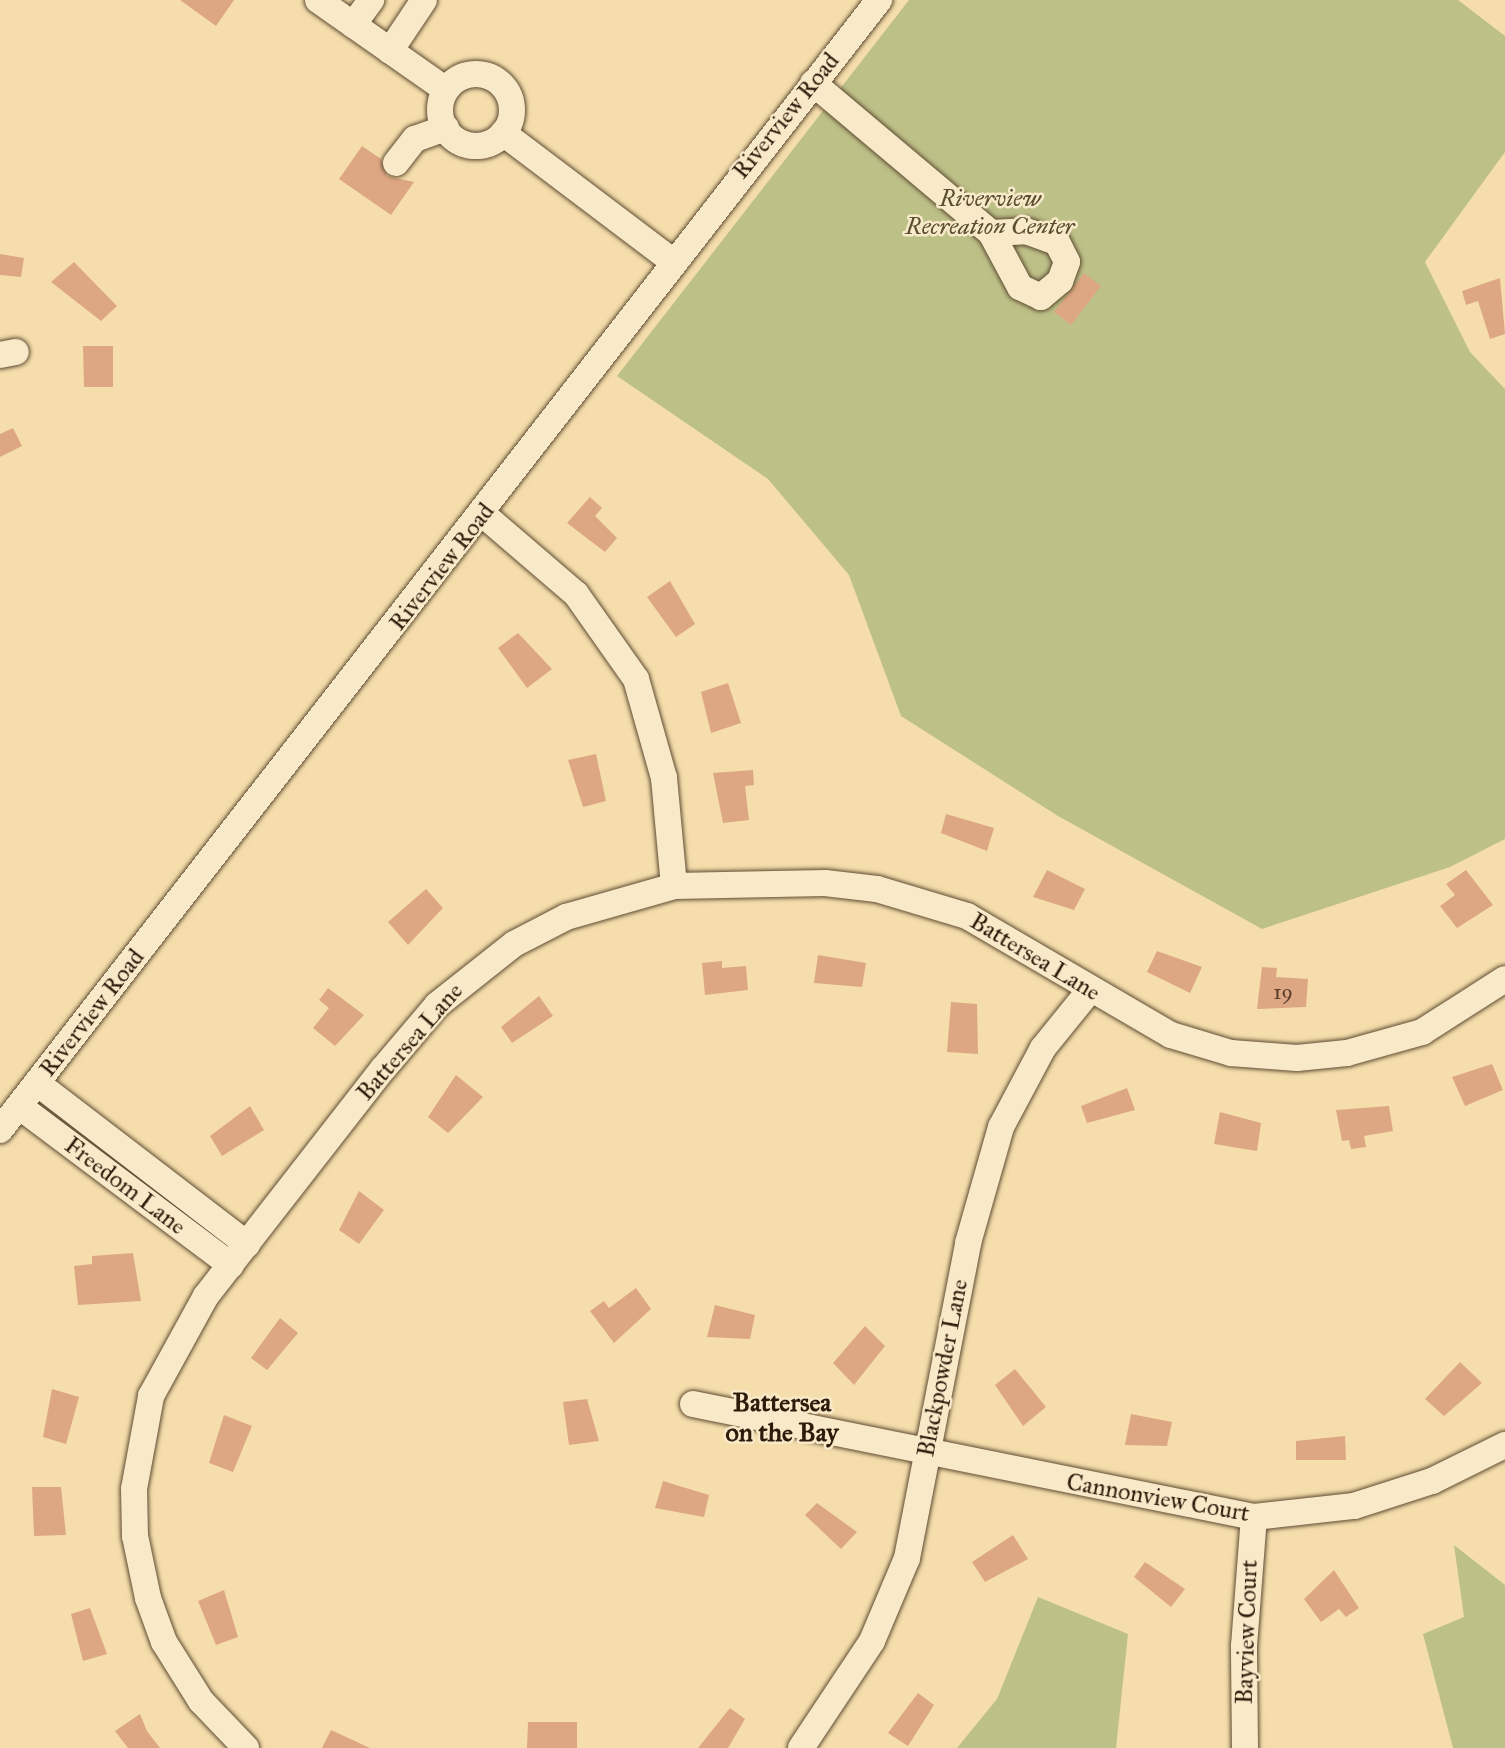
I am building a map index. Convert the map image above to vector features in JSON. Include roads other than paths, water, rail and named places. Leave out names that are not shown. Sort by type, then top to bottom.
[{"type":"street","points":[[318,0],[446,90]]},
{"type":"street","points":[[353,25],[371,0]]},
{"type":"street","points":[[390,51],[425,0]]},
{"type":"street","name":"Riverview Road","points":[[0,1130],[484,515],[671,260],[879,0]]},
{"type":"street","points":[[474,74],[501,84],[512,106],[503,133],[472,146],[446,128],[440,107],[446,90],[474,74]]},
{"type":"street","points":[[813,83],[991,233]]},
{"type":"street","points":[[396,163],[415,139],[446,128]]},
{"type":"street","points":[[503,133],[671,260]]},
{"type":"street","points":[[484,515],[584,603],[636,679],[664,778],[674,886]]},
{"type":"street","name":"Battersea Lane","points":[[246,1748],[201,1701],[164,1642],[135,1536],[138,1448],[151,1396],[168,1355],[231,1265],[383,1069],[457,986],[550,924],[674,886],[825,883],[911,897],[999,932],[1090,990],[1200,1046],[1297,1058],[1347,1053],[1422,1032],[1505,979]]},
{"type":"street","name":"Blackpowder Lane","points":[[801,1748],[848,1683],[894,1597],[968,1243],[1001,1127],[1043,1048],[1090,990]]},
{"type":"street","name":"Freedom Lane","points":[[37,1083],[247,1244]]},
{"type":"street","name":"Freedom Lane","points":[[19,1106],[231,1265]]},
{"type":"street","name":"Cannonview Court","points":[[694,1405],[926,1454],[1254,1517],[1354,1506],[1432,1481],[1505,1445]]},
{"type":"street","name":"Bayview Court","points":[[1245,1748],[1244,1646],[1254,1517]]},
{"type":"district","name":"Battersea on the Bay","points":[[782,1418]]},
{"type":"park label","name":"Riverview Recreation Center","points":[[990,213]]}]
